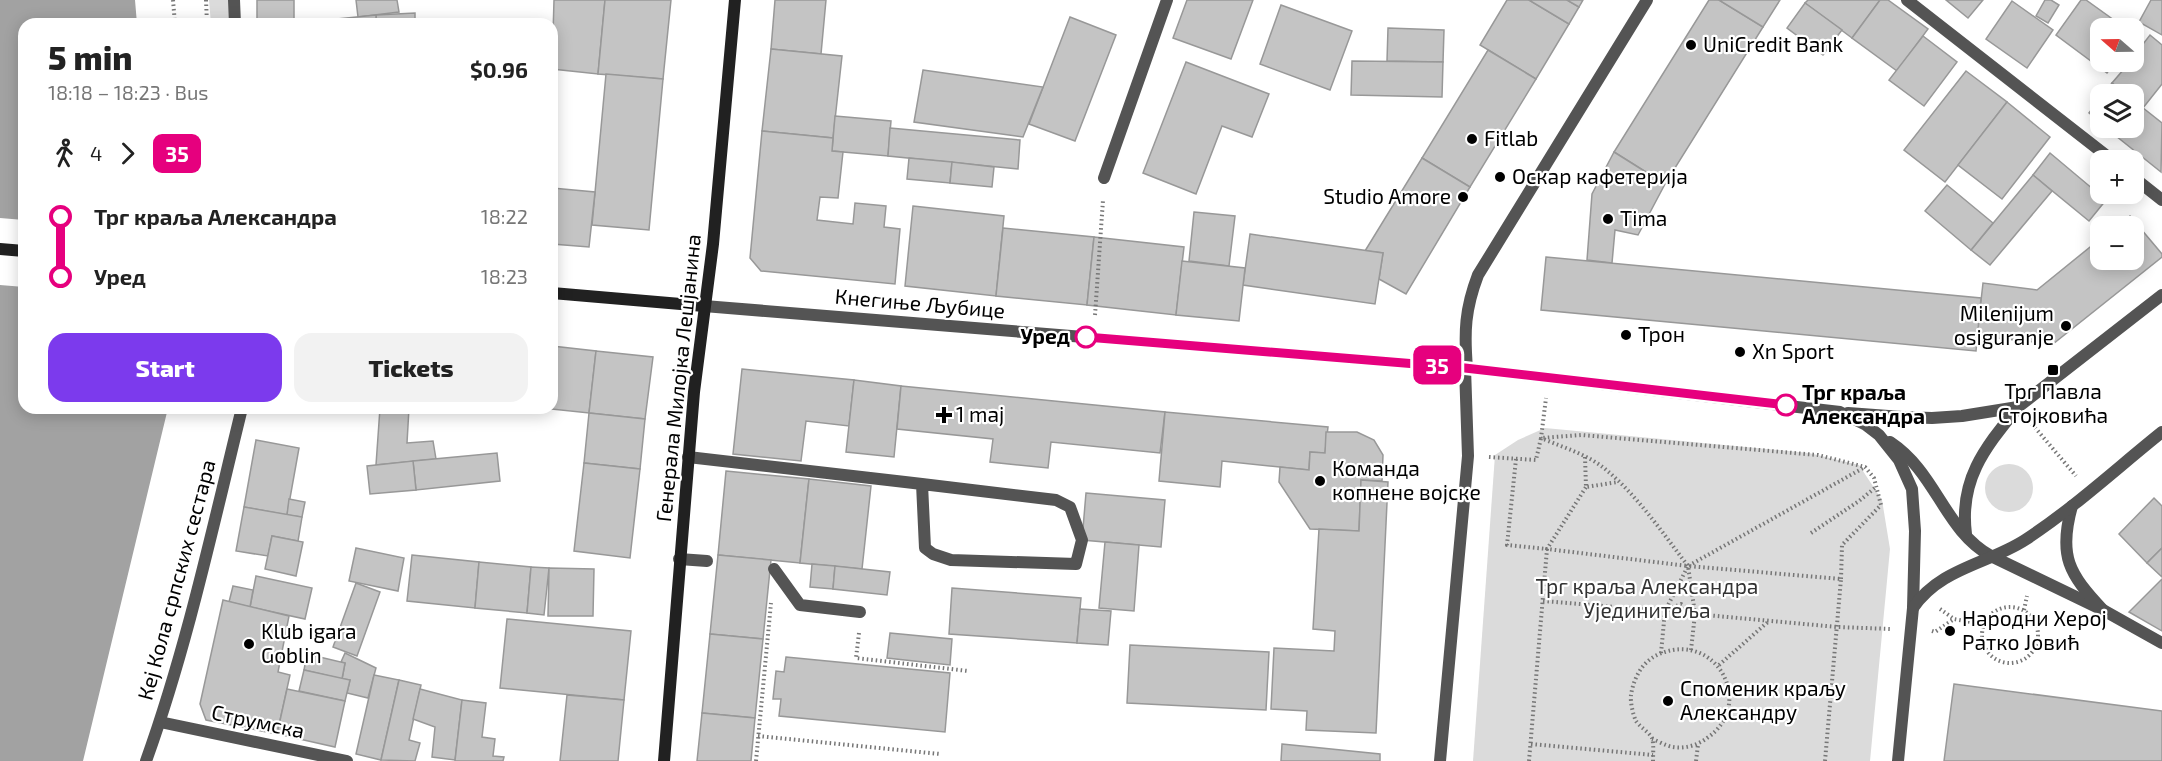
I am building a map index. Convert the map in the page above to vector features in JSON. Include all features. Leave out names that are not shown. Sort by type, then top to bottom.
[{"type":"main road","name":"Генерала Милојка Лешјанина","points":[[664,761],[688,457],[714,232],[735,0]]},
{"type":"main road","points":[[0,249],[18,250]]},
{"type":"main road","name":"Кнегиње Љубице","points":[[558,294],[704,306]]},
{"type":"street","points":[[234,0],[235,18]]},
{"type":"street","points":[[1104,178],[1167,0]]},
{"type":"street","points":[[1440,761],[1468,456],[1464,333],[1467,310],[1478,276],[1647,0]]},
{"type":"street","points":[[1907,0],[2099,150]]},
{"type":"street","points":[[2144,186],[2162,200]]},
{"type":"street","points":[[1966,536],[1963,508],[1971,479],[1986,449],[2018,407],[2162,295]]},
{"type":"street","name":"Кнегиње Љубице","points":[[704,306],[1466,368]]},
{"type":"street","points":[[1466,368],[1840,412],[1902,417],[1962,416],[2018,407]]},
{"type":"street","points":[[1840,412],[1866,425],[1905,452],[1916,463],[1966,536],[1979,549],[2103,610],[2162,643]]},
{"type":"street","name":"Кеј Кола српских сестара","points":[[146,761],[160,722],[207,552],[241,414]]},
{"type":"street","points":[[1913,608],[1933,586],[1954,572],[2024,540],[2072,506],[2162,432]]},
{"type":"street","points":[[1879,435],[1899,460],[1912,489],[1915,531],[1913,608],[1898,761]]},
{"type":"street","points":[[688,457],[922,484],[1056,500],[1070,507],[1082,540],[1076,564],[951,560],[933,554],[925,548],[922,484]]},
{"type":"street","points":[[2072,506],[2066,528],[2070,567],[2080,586],[2103,610]]},
{"type":"street","points":[[679,559],[707,561]]},
{"type":"street","points":[[774,569],[800,605],[860,612]]},
{"type":"street","name":"Струмска","points":[[160,722],[347,761]]},
{"type":"path","points":[[173,0],[174,18]]},
{"type":"path","points":[[206,0],[207,18]]},
{"type":"path","points":[[1095,315],[1104,178]]},
{"type":"path","points":[[1468,456],[1536,460],[1542,438],[1548,377]]},
{"type":"path","points":[[2018,407],[2089,491]]},
{"type":"path","points":[[1542,438],[1581,435],[1818,455],[1865,467],[1874,478],[1881,505],[1842,545],[1825,761]]},
{"type":"path","points":[[1542,438],[1585,457],[1603,468],[1651,518],[1688,566],[1695,614],[1691,650]]},
{"type":"path","points":[[1529,761],[1547,549],[1586,487],[1585,457]]},
{"type":"path","points":[[1516,459],[1508,545],[1688,566],[1841,579]]},
{"type":"path","points":[[1661,653],[1665,610],[1688,566],[1865,467]]},
{"type":"path","points":[[1586,487],[1618,482]]},
{"type":"path","points":[[1811,532],[1859,501],[1876,487]]},
{"type":"path","points":[[756,761],[774,569]]},
{"type":"path","points":[[1922,597],[1954,620],[1976,623],[1991,615],[2006,607],[2024,610],[2036,622],[2039,640],[2030,656],[2014,664],[1997,661],[1984,648],[1982,630],[1991,615]]},
{"type":"path","points":[[1542,602],[1665,610],[1681,604],[1695,614],[1837,627]]},
{"type":"path","points":[[860,612],[856,658],[968,671]]},
{"type":"path","points":[[1719,665],[1769,621]]},
{"type":"path","points":[[1676,648],[1700,651],[1719,665],[1729,687],[1729,711],[1718,732],[1698,745],[1674,747],[1652,739],[1636,720],[1631,697],[1637,674],[1653,656],[1661,653],[1676,648]]},
{"type":"path","points":[[758,736],[940,754]]},
{"type":"path","points":[[1652,739],[1653,761]]},
{"type":"path","points":[[1531,744],[1653,754]]},
{"type":"path","points":[[1696,761],[1698,745]]},
{"type":"green space","points":[[209,0],[230,0],[231,18],[210,18]]},
{"type":"green space","name":"Трг краља Александра Ујединитеља","points":[[1545,428],[1809,453],[1859,465],[1882,500],[1890,549],[1870,761],[1473,761],[1495,455],[1518,440]]},
{"type":"green space","points":[[2004,464],[2014,464],[2029,474],[2033,488],[2032,497],[2023,508],[2014,512],[2004,512],[1989,502],[1985,493],[1985,483],[1995,468]]},
{"type":"shaded area","points":[[0,0],[135,0],[136,18],[18,18],[18,414],[167,414],[83,761],[0,761]]},
{"type":"pier","points":[[0,218],[18,220],[18,286],[0,285]]},
{"type":"building","points":[[257,0],[294,0],[294,18],[257,18]]},
{"type":"building","points":[[356,0],[397,0],[399,12],[358,17]]},
{"type":"building","points":[[554,0],[605,0],[598,74],[558,70],[558,18],[553,18]]},
{"type":"building","points":[[605,0],[671,0],[663,79],[598,74]]},
{"type":"building","points":[[775,0],[826,0],[821,54],[771,49]]},
{"type":"building","points":[[1187,0],[1253,0],[1231,59],[1173,38]]},
{"type":"building","points":[[1507,0],[1529,0],[1569,24],[1536,79],[1480,45]]},
{"type":"building","points":[[1529,0],[1567,0],[1579,7],[1569,24]]},
{"type":"building","points":[[1567,0],[1583,0],[1579,7]]},
{"type":"building","points":[[1709,0],[1719,0],[1763,27],[1665,184],[1614,152]]},
{"type":"building","points":[[1719,0],[1780,0],[1763,27]]},
{"type":"building","points":[[1808,0],[1880,0],[1852,38],[1805,3]]},
{"type":"building","points":[[1880,0],[1888,0],[1928,29],[1897,71],[1852,38]]},
{"type":"building","points":[[1946,0],[1983,0],[1968,18]]},
{"type":"building","points":[[2045,0],[2051,0],[2059,5],[2048,23],[2036,16]]},
{"type":"building","points":[[2081,0],[2086,0],[2111,18],[2090,18],[2090,60],[2056,35]]},
{"type":"building","points":[[2151,0],[2162,0],[2162,35],[2144,25],[2144,18],[2141,18]]},
{"type":"building","points":[[2012,1],[2053,30],[2027,68],[1986,39]]},
{"type":"building","points":[[1805,3],[1842,30],[1823,55],[1787,28]]},
{"type":"building","points":[[1281,5],[1352,31],[1330,90],[1260,64]]},
{"type":"building","points":[[415,13],[415,18],[376,18],[376,15]]},
{"type":"building","points":[[376,15],[376,18],[346,18]]},
{"type":"building","points":[[1070,17],[1116,35],[1075,141],[1029,124]]},
{"type":"building","points":[[1388,28],[1444,30],[1443,62],[1387,61]]},
{"type":"building","points":[[2150,35],[2162,45],[2162,84],[2144,107],[2144,84],[2112,83],[2121,72],[2144,72],[2144,43]]},
{"type":"building","points":[[1923,36],[1957,62],[1924,106],[1889,80]]},
{"type":"building","points":[[771,49],[842,56],[833,138],[762,131]]},
{"type":"building","points":[[1488,50],[1536,79],[1470,187],[1422,158]]},
{"type":"building","points":[[1352,61],[1443,62],[1442,97],[1351,95]]},
{"type":"building","points":[[1186,62],[1269,94],[1252,137],[1222,126],[1196,194],[1143,173]]},
{"type":"building","points":[[923,70],[1043,87],[1023,137],[914,122]]},
{"type":"building","points":[[1966,71],[2007,102],[1945,182],[1904,150]]},
{"type":"building","points":[[606,74],[663,79],[649,230],[592,225]]},
{"type":"building","points":[[2007,102],[2050,137],[2002,199],[1958,165]]},
{"type":"building","points":[[2144,109],[2162,123],[2161,172],[2144,158],[2144,150],[2134,150],[2118,138],[2144,138]]},
{"type":"building","points":[[835,116],[891,121],[888,156],[832,151]]},
{"type":"building","points":[[890,128],[1020,140],[1018,169],[888,156]]},
{"type":"building","points":[[762,131],[833,138],[832,151],[843,152],[838,198],[820,197],[817,220],[853,224],[855,203],[886,206],[884,227],[900,229],[895,284],[761,271],[750,258]]},
{"type":"building","points":[[1614,152],[1665,184],[1638,235],[1615,230],[1612,263],[1587,260],[1592,194]]},
{"type":"building","points":[[2050,153],[2090,187],[2090,204],[2103,204],[2093,216],[2090,216],[2089,221],[2033,175]]},
{"type":"building","points":[[909,158],[952,162],[950,183],[907,179]]},
{"type":"building","points":[[1422,158],[1470,187],[1406,294],[1379,279],[1383,253],[1365,251]]},
{"type":"building","points":[[952,162],[994,167],[992,187],[950,183]]},
{"type":"building","points":[[2033,175],[2052,191],[1990,265],[1971,250]]},
{"type":"building","points":[[1947,185],[1993,223],[1971,250],[1925,211]]},
{"type":"building","points":[[558,189],[595,192],[589,247],[558,244]]},
{"type":"building","points":[[913,206],[1004,216],[996,296],[905,286]]},
{"type":"building","points":[[1194,212],[1235,216],[1229,266],[1189,261]]},
{"type":"building","points":[[1003,228],[1094,237],[1087,305],[996,296]]},
{"type":"building","points":[[2144,233],[2162,254],[2162,257],[2053,344],[1977,336],[1983,283],[2037,290],[2090,247],[2090,270],[2144,270]]},
{"type":"building","points":[[1250,234],[1383,253],[1375,304],[1243,285]]},
{"type":"building","points":[[1094,237],[1184,247],[1176,315],[1087,305]]},
{"type":"building","points":[[1546,257],[1981,298],[1976,351],[1541,310]]},
{"type":"building","points":[[1182,261],[1245,268],[1239,321],[1176,315]]},
{"type":"building","points":[[558,347],[596,351],[589,413],[558,410]]},
{"type":"building","points":[[596,351],[653,357],[645,419],[589,413]]},
{"type":"building","points":[[742,369],[854,380],[849,426],[806,421],[801,461],[733,454]]},
{"type":"building","points":[[854,380],[901,386],[894,457],[846,452]]},
{"type":"building","points":[[901,386],[1165,412],[1160,453],[1051,442],[1048,468],[990,462],[993,439],[897,429]]},
{"type":"building","points":[[1165,412],[1328,427],[1325,453],[1310,452],[1309,470],[1222,461],[1220,487],[1159,481]]},
{"type":"building","points":[[589,413],[645,419],[640,469],[584,463]]},
{"type":"building","points":[[380,414],[409,414],[407,443],[433,441],[436,459],[376,465]]},
{"type":"building","name":"Команда копнене војске","points":[[1326,432],[1357,432],[1374,440],[1383,455],[1382,481],[1361,480],[1359,531],[1310,529],[1279,482],[1280,467],[1309,470],[1310,452],[1325,453]]},
{"type":"building","points":[[256,440],[299,448],[287,515],[244,507]]},
{"type":"building","points":[[497,453],[500,481],[416,490],[413,461]]},
{"type":"building","points":[[413,461],[416,490],[370,494],[367,466]]},
{"type":"building","points":[[584,463],[640,469],[630,558],[574,551]]},
{"type":"building","points":[[726,471],[809,479],[800,563],[718,555]]},
{"type":"building","points":[[809,479],[871,486],[862,569],[800,563]]},
{"type":"building","points":[[1361,480],[1388,482],[1376,733],[1306,730],[1307,711],[1271,709],[1274,648],[1334,651],[1335,631],[1313,629],[1319,529],[1359,531]]},
{"type":"building","points":[[1086,493],[1165,500],[1161,547],[1082,540]]},
{"type":"building","points":[[2154,498],[2162,506],[2162,548],[2147,563],[2119,534]]},
{"type":"building","points":[[289,499],[305,502],[302,517],[287,515]]},
{"type":"building","points":[[244,507],[302,517],[298,541],[272,536],[268,556],[236,551]]},
{"type":"building","points":[[272,536],[303,542],[296,576],[265,569]]},
{"type":"building","points":[[1105,542],[1139,545],[1134,611],[1099,608]]},
{"type":"building","points":[[356,548],[404,558],[398,591],[349,581]]},
{"type":"building","points":[[2162,548],[2162,577],[2147,563]]},
{"type":"building","points":[[412,555],[479,562],[475,608],[407,601]]},
{"type":"building","points":[[718,555],[771,560],[763,639],[710,634]]},
{"type":"building","points":[[479,562],[531,567],[527,613],[475,608]]},
{"type":"building","points":[[812,564],[835,566],[833,589],[810,587]]},
{"type":"building","points":[[835,566],[890,572],[887,595],[833,589]]},
{"type":"building","points":[[531,567],[549,568],[544,615],[527,613]]},
{"type":"building","points":[[549,568],[594,569],[593,616],[548,616]]},
{"type":"building","points":[[256,576],[312,588],[305,619],[250,607]]},
{"type":"building","points":[[2162,579],[2162,631],[2129,612]]},
{"type":"building","points":[[356,583],[380,592],[357,656],[333,647]]},
{"type":"building","points":[[233,586],[253,590],[250,607],[229,602]]},
{"type":"building","points":[[952,588],[1081,598],[1077,643],[949,634]]},
{"type":"building","name":"Klub igara Goblin","points":[[223,600],[289,616],[278,672],[290,675],[277,734],[206,720],[200,704]]},
{"type":"building","points":[[1080,609],[1111,611],[1108,645],[1077,643]]},
{"type":"building","points":[[507,619],[631,631],[624,700],[500,688]]},
{"type":"building","points":[[890,633],[952,639],[950,665],[887,658]]},
{"type":"building","points":[[710,634],[763,639],[755,718],[702,713]]},
{"type":"building","points":[[1130,645],[1269,652],[1266,710],[1127,703]]},
{"type":"building","points":[[345,653],[376,668],[368,698],[347,693],[350,680],[342,679],[345,663],[341,662]]},
{"type":"building","points":[[307,654],[345,663],[342,679],[304,670]]},
{"type":"building","points":[[786,657],[950,673],[945,732],[779,716],[781,699],[773,699],[776,671],[784,672]]},
{"type":"building","points":[[304,670],[350,680],[345,701],[299,691]]},
{"type":"building","points":[[374,675],[399,680],[381,760],[356,754]]},
{"type":"building","points":[[399,680],[421,685],[409,740],[420,743],[415,761],[381,760]]},
{"type":"building","points":[[1954,684],[2162,711],[2162,761],[1944,761]]},
{"type":"building","points":[[287,689],[345,701],[335,747],[277,734]]},
{"type":"building","points":[[420,689],[462,700],[455,760],[432,757],[435,727],[413,719]]},
{"type":"building","points":[[567,695],[624,700],[618,761],[560,761]]},
{"type":"building","points":[[462,700],[486,703],[482,737],[495,739],[493,756],[504,757],[503,761],[455,761]]},
{"type":"building","points":[[702,713],[755,718],[751,761],[697,761]]},
{"type":"building","points":[[1282,744],[1380,754],[1380,761],[1281,761]]},
{"type":"bus line","name":"35","points":[[1086,337],[1465,368],[1786,405]]},
{"type":"place","name":"UniCredit Bank","points":[[1691,45]]},
{"type":"place","name":"Fitlab","points":[[1472,139]]},
{"type":"place","name":"Оскар кафетерија","points":[[1500,177]]},
{"type":"place","name":"Studio Amore","points":[[1463,197]]},
{"type":"place","name":"Tima","points":[[1608,219]]},
{"type":"place","name":"Milenijum osiguranje","points":[[2066,326]]},
{"type":"place","name":"Трон","points":[[1626,335]]},
{"type":"place","name":"Уред","points":[[1086,337]]},
{"type":"place","name":"Xn Sport","points":[[1740,352]]},
{"type":"place","name":"Трг Павла Стојковића","points":[[2053,370]]},
{"type":"place","name":"Трг краља Александра","points":[[1786,405]]},
{"type":"place","name":"1 maj","points":[[944,415]]},
{"type":"place","name":"Команда копнене војске","points":[[1320,481]]},
{"type":"place","name":"Народни Херој Ратко Јовић","points":[[1950,631]]},
{"type":"place","name":"Klub igara Goblin","points":[[249,644]]},
{"type":"place","name":"Споменик краљу Александру","points":[[1668,701]]}]
